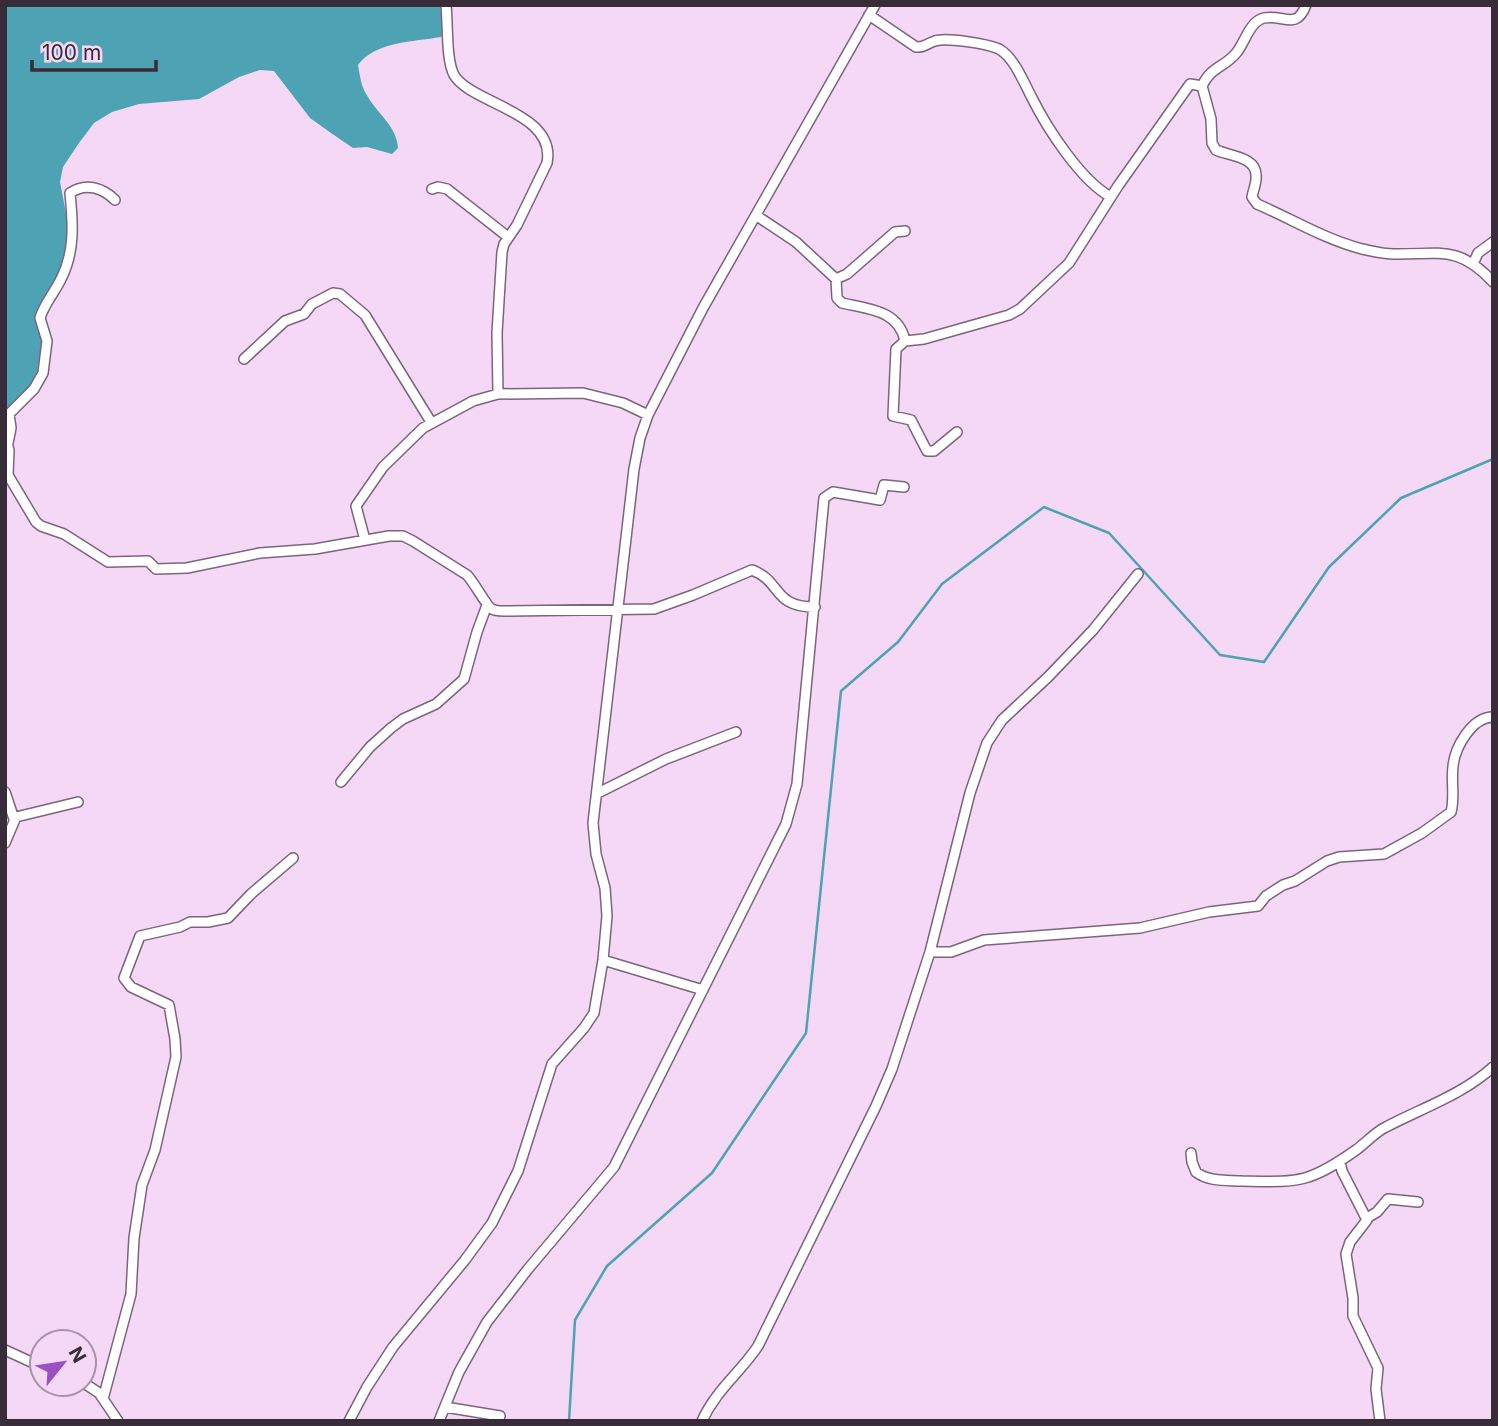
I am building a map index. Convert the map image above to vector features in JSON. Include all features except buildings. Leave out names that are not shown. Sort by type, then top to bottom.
[{"type":"street","points":[[446,5],[451,68],[456,78],[463,85],[511,111],[537,131],[547,146],[547,163],[517,226],[503,247],[497,333],[498,394]]},
{"type":"street","points":[[349,1421],[393,1347],[465,1260],[496,1215],[517,1171],[552,1064],[594,1013],[603,960],[607,904],[596,854],[593,823],[620,609],[634,469],[640,438],[648,415],[703,308],[875,5]]},
{"type":"street","points":[[1306,5],[1299,18],[1294,20],[1264,18],[1255,24],[1231,59],[1207,75],[1202,86],[1214,146],[1221,152],[1249,161],[1255,168],[1256,180],[1252,197],[1257,204],[1311,231],[1391,255],[1440,252],[1473,264],[1493,282]]},
{"type":"street","points":[[869,15],[916,47],[922,48],[942,40],[999,49],[1013,64],[1033,101],[1078,169],[1111,197]]},
{"type":"street","points":[[957,432],[934,451],[927,451],[911,420],[893,416],[896,349],[905,341],[924,339],[989,321],[1020,309],[1069,263],[1187,87],[1193,83],[1202,86]]},
{"type":"street","points":[[115,200],[106,191],[92,187],[76,189],[70,193],[74,221],[70,256],[40,318],[47,341],[43,373],[34,389],[9,414],[7,474],[41,526],[64,534],[108,562],[148,561],[156,569],[187,568],[260,553],[316,549],[403,536],[467,575],[491,609],[504,611],[654,609],[751,570],[766,578],[795,606],[815,607]]},
{"type":"street","points":[[432,189],[447,189],[508,237]]},
{"type":"street","points":[[757,216],[796,242],[836,279],[836,292],[840,300],[887,313],[895,319],[905,341]]},
{"type":"street","points":[[836,279],[847,274],[895,232],[905,231]]},
{"type":"street","points":[[1473,264],[1478,253],[1493,242]]},
{"type":"street","points":[[244,359],[285,321],[304,314],[312,304],[333,292],[340,294],[365,315],[431,422]]},
{"type":"street","points":[[365,540],[356,506],[360,498],[400,449],[431,422],[473,401],[498,394],[595,395],[633,407],[648,415]]},
{"type":"street","points":[[439,1421],[459,1372],[487,1322],[614,1167],[776,846],[792,807],[797,784],[824,498],[833,492],[880,500],[884,485],[904,487]]},
{"type":"street","points":[[702,1421],[726,1382],[750,1359],[758,1346],[855,1151],[892,1069],[930,952],[970,793],[988,743],[1002,720],[1048,677],[1093,629],[1138,574]]},
{"type":"street","points":[[341,782],[370,747],[391,728],[403,719],[436,704],[464,679],[487,605]]},
{"type":"street","points":[[930,952],[951,952],[984,940],[1126,930],[1209,912],[1258,906],[1266,896],[1327,861],[1339,857],[1384,854],[1451,812],[1455,757],[1472,727],[1481,719],[1493,717]]},
{"type":"street","points":[[598,793],[666,759],[736,732]]},
{"type":"street","points":[[5,792],[14,819],[5,843]]},
{"type":"street","points":[[14,819],[78,802]]},
{"type":"street","points":[[103,1399],[131,1294],[134,1237],[142,1185],[155,1150],[176,1049],[169,1005],[131,987],[124,978],[140,936],[180,928],[190,922],[228,918],[293,858]]},
{"type":"street","points":[[603,960],[703,990]]},
{"type":"street","points":[[1191,1153],[1196,1172],[1210,1180],[1290,1182],[1317,1175],[1382,1129],[1439,1103],[1476,1082],[1493,1068]]},
{"type":"street","points":[[1340,1161],[1342,1171],[1367,1218]]},
{"type":"street","points":[[1380,1421],[1378,1368],[1353,1316],[1348,1245],[1365,1225],[1367,1218],[1377,1212],[1388,1199],[1418,1202]]},
{"type":"street","points":[[5,1350],[28,1361]]},
{"type":"street","points":[[98,1393],[118,1421]]},
{"type":"street","points":[[444,1407],[500,1416]]},
{"type":"water","points":[[5,5],[443,5],[445,27],[441,37],[385,47],[366,57],[358,65],[366,93],[397,140],[398,148],[392,154],[367,147],[353,148],[331,133],[310,118],[274,71],[260,70],[239,77],[199,99],[139,104],[112,112],[94,123],[63,167],[60,182],[70,234],[66,260],[41,311],[40,332],[44,349],[38,382],[5,414]]},
{"type":"waterway","points":[[569,1421],[575,1320],[607,1266],[712,1173],[806,1033],[841,691],[898,642],[942,584],[1044,507],[1109,533],[1220,655],[1264,662],[1329,567],[1401,498],[1493,459]]}]
